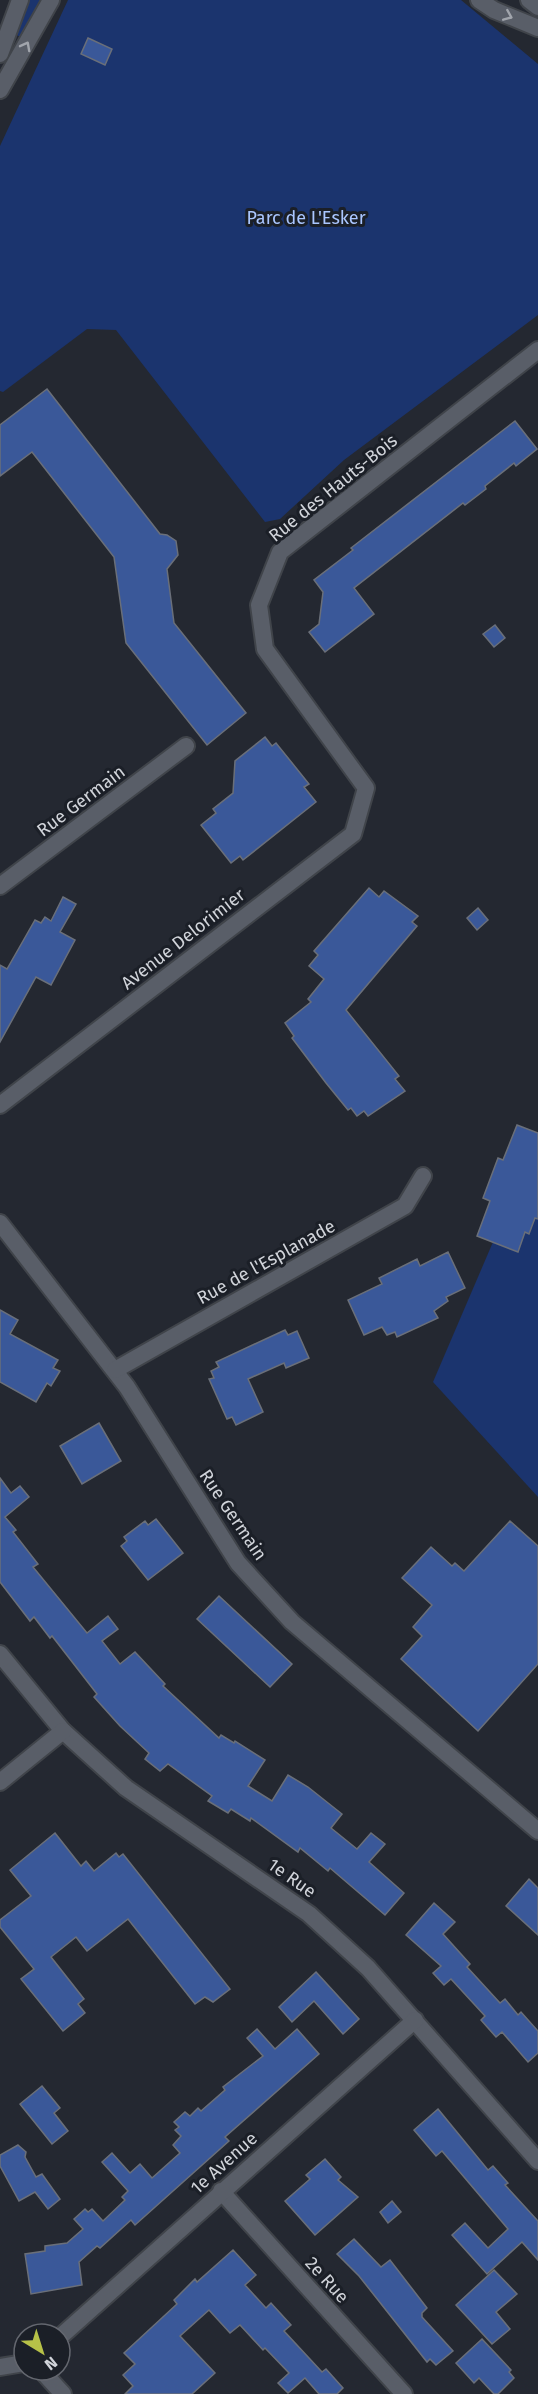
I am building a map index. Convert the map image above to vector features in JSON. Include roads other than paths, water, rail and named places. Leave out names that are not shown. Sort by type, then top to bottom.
[{"type":"street","points":[[0,54],[20,0]]},
{"type":"street","points":[[0,90],[51,0]]},
{"type":"street","points":[[479,0],[494,10],[538,28]]},
{"type":"street","points":[[529,0],[538,8]]},
{"type":"street","name":"Rue des Hauts-Bois","points":[[366,788],[265,649],[259,605],[280,552],[538,350]]},
{"type":"street","name":"Rue Germain","points":[[0,886],[186,746]]},
{"type":"street","name":"Avenue Delorimier","points":[[0,1105],[352,834],[366,788]]},
{"type":"street","name":"Rue de l'Esplanade","points":[[115,1370],[405,1206],[423,1176]]},
{"type":"street","name":"Rue Germain","points":[[0,1223],[115,1370],[238,1563],[292,1622],[538,1831]]},
{"type":"street","name":"1e Rue","points":[[0,1654],[63,1731],[126,1788],[309,1914],[369,1968],[538,2161]]},
{"type":"street","points":[[0,1782],[63,1731]]},
{"type":"street","name":"1e Avenue","points":[[72,2326],[415,2020]]},
{"type":"street","name":"2e Rue","points":[[222,2192],[404,2394]]},
{"type":"street","points":[[52,2382],[63,2394]]},
{"type":"park label","name":"Parc de L'Esker","points":[[306,218]]}]
